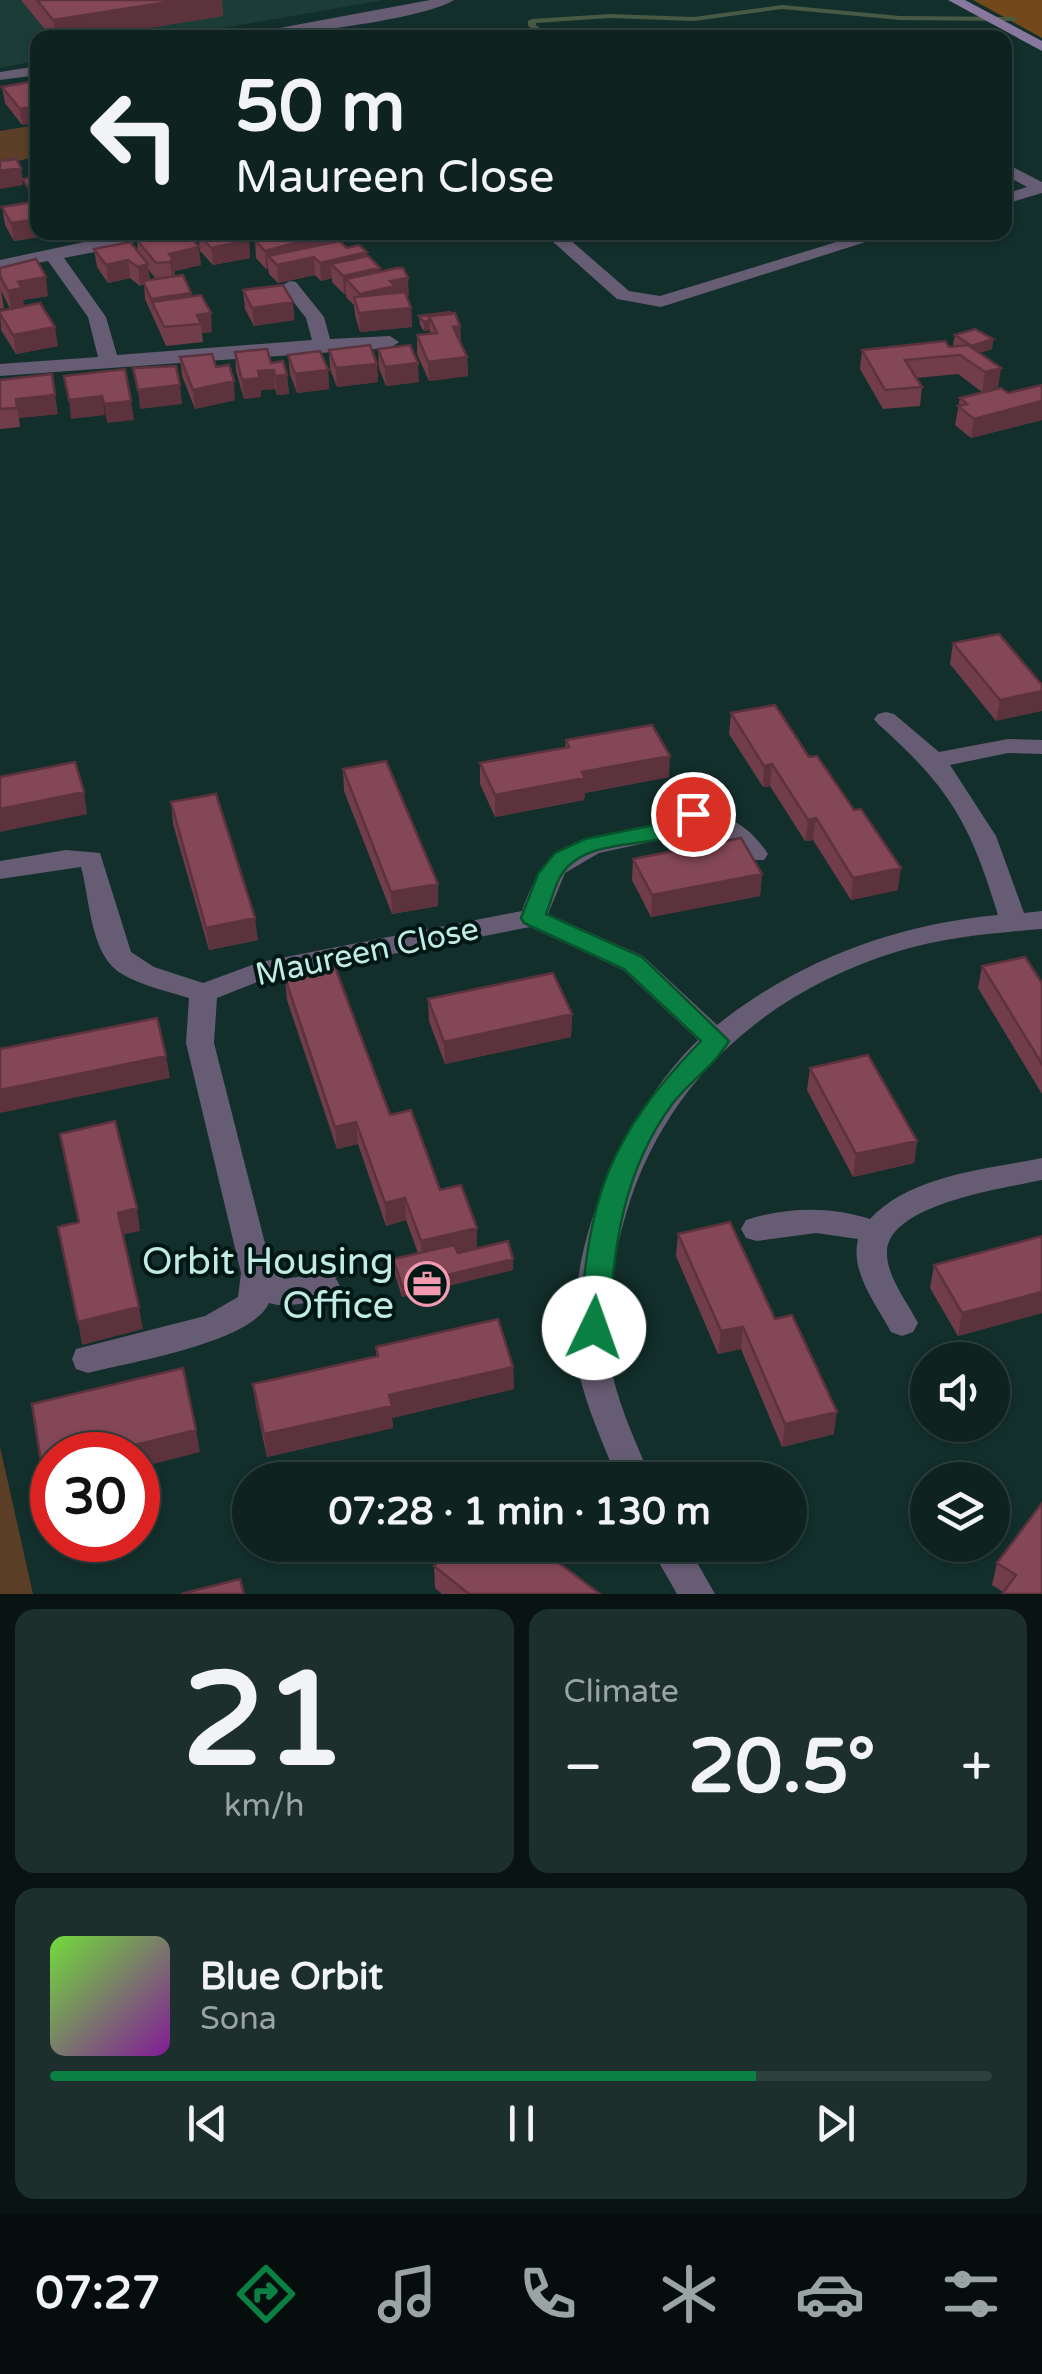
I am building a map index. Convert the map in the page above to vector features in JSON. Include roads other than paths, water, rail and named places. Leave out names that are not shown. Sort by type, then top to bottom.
[{"type":"street","points":[[285,30],[447,0]]},
{"type":"street","points":[[955,0],[1010,30]]},
{"type":"street","points":[[1012,31],[1042,47]]},
{"type":"street","points":[[0,76],[30,71]]},
{"type":"street","points":[[1012,172],[1042,188]]},
{"type":"street","points":[[1012,196],[1042,188]]},
{"type":"street","points":[[0,265],[116,240]]},
{"type":"street","points":[[559,240],[623,295],[660,302],[863,240]]},
{"type":"street","points":[[53,255],[97,317],[109,361]]},
{"type":"street","points":[[290,286],[315,317],[322,345]]},
{"type":"street","points":[[0,370],[390,342]]},
{"type":"street","points":[[629,1462],[593,1357],[598,1263],[609,1207],[624,1162],[642,1126],[663,1097],[752,1010],[826,967],[910,938],[1027,921],[990,843],[956,787],[886,719]]},
{"type":"street","points":[[934,762],[1008,746],[1042,747]]},
{"type":"street","points":[[681,826],[693,814],[698,790]]},
{"type":"street","points":[[716,1041],[633,963],[533,918],[550,874],[563,859],[593,844],[704,820],[722,822],[740,834],[755,854]]},
{"type":"street","points":[[0,870],[66,858],[91,859],[99,876],[114,948],[125,964],[203,993],[200,1043],[257,1273],[254,1304],[213,1327],[88,1358]]},
{"type":"street","name":"Maureen Close","points":[[203,993],[260,971],[533,918]]},
{"type":"street","points":[[902,1323],[877,1274],[871,1251],[874,1232],[893,1212],[924,1198],[1042,1169]]},
{"type":"street","points":[[757,1230],[801,1219],[852,1224],[874,1232]]},
{"type":"street","points":[[257,1273],[278,1293],[324,1286]]},
{"type":"street","points":[[677,1562],[697,1594]]},
{"type":"waterway","points":[[538,30],[532,21],[610,16],[694,19],[782,7],[900,18],[1013,19]]},
{"type":"place","name":"Orbit Housing Office","points":[[427,1284]]}]
